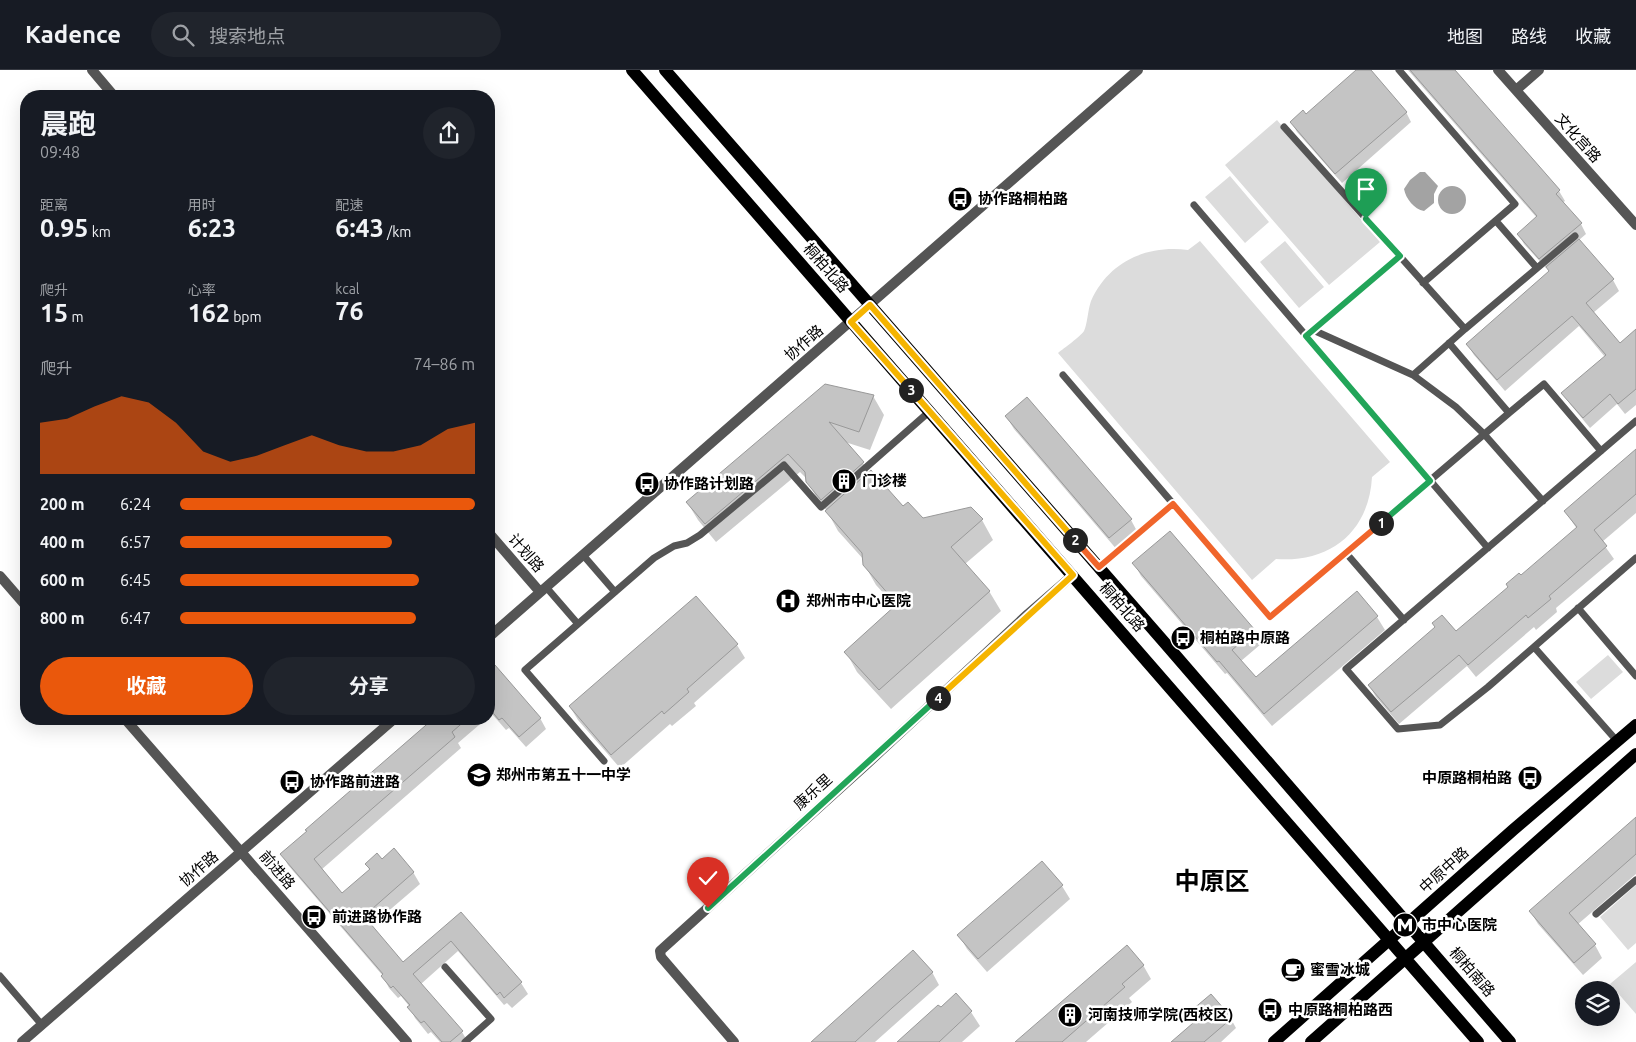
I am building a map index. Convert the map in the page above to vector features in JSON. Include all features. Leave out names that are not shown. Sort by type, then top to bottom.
[{"type":"main road","name":"桐柏北路","points":[[632,70],[1390,940]]},
{"type":"main road","name":"桐柏北路","points":[[665,70],[1408,923]]},
{"type":"main road","name":"中原中路","points":[[1274,1042],[1513,830],[1636,725]]},
{"type":"main road","points":[[1310,1042],[1636,754]]},
{"type":"main road","name":"桐柏南路","points":[[1408,923],[1510,1042]]},
{"type":"main road","points":[[1390,940],[1478,1042]]},
{"type":"street","points":[[92,70],[109,90]]},
{"type":"street","name":"协作路","points":[[495,632],[1138,70]]},
{"type":"street","name":"文化宫路","points":[[1498,70],[1636,225]]},
{"type":"street","points":[[1516,90],[1539,70]]},
{"type":"street","name":"计划路","points":[[495,539],[543,590]]},
{"type":"street","name":"康乐里","points":[[734,1042],[661,957],[660,951],[1073,575]]},
{"type":"street","points":[[0,576],[20,599]]},
{"type":"street","name":"前进路","points":[[130,725],[407,1042]]},
{"type":"street","name":"协作路","points":[[22,1042],[387,725]]},
{"type":"lane","points":[[1399,70],[1515,204],[1423,283]]},
{"type":"lane","points":[[1284,127],[1464,329]]},
{"type":"lane","points":[[1194,205],[1488,548]]},
{"type":"lane","points":[[1496,221],[1537,268]]},
{"type":"lane","points":[[1413,375],[1464,329],[1575,236]]},
{"type":"lane","points":[[1306,336],[1400,256]]},
{"type":"lane","points":[[1313,330],[1413,375],[1456,407],[1484,434],[1543,501]]},
{"type":"lane","points":[[1449,343],[1509,413]]},
{"type":"lane","points":[[1063,375],[1270,617],[1544,384],[1601,450]]},
{"type":"lane","points":[[604,761],[525,670],[654,558],[674,546],[687,543],[700,535],[784,465],[821,507],[930,411]]},
{"type":"lane","points":[[1636,421],[1346,669],[1398,729],[1440,725],[1488,687],[1636,558]]},
{"type":"lane","points":[[1099,567],[1173,504]]},
{"type":"lane","points":[[1346,553],[1404,620]]},
{"type":"lane","points":[[583,555],[615,592]]},
{"type":"lane","points":[[543,590],[578,624]]},
{"type":"lane","points":[[1578,608],[1636,676]]},
{"type":"lane","points":[[1534,647],[1617,741]]},
{"type":"lane","points":[[1596,914],[1636,880]]},
{"type":"lane","points":[[445,967],[491,1019],[465,1042]]},
{"type":"lane","points":[[0,976],[42,1025]]},
{"type":"shaded area","points":[[1277,120],[1380,242],[1329,285],[1225,165]]},
{"type":"shaded area","points":[[1420,172],[1425,172],[1438,186],[1434,194],[1434,203],[1424,211],[1411,203],[1404,189],[1410,180]]},
{"type":"shaded area","points":[[1230,176],[1269,222],[1245,243],[1205,197]]},
{"type":"shaded area","points":[[1452,186],[1462,190],[1466,200],[1462,210],[1452,214],[1442,210],[1438,200],[1442,190]]},
{"type":"shaded area","points":[[1200,241],[1390,462],[1372,477],[1369,496],[1363,514],[1355,528],[1343,540],[1313,556],[1296,559],[1276,559],[1252,580],[1058,353],[1084,331],[1091,301],[1108,275],[1119,266],[1144,253],[1158,250],[1188,250]]},
{"type":"shaded area","points":[[1285,241],[1324,287],[1299,308],[1260,262]]},
{"type":"shaded area","points":[[1608,655],[1623,672],[1591,699],[1576,682]]},
{"type":"shaded area","points":[[1636,885],[1636,943],[1628,950],[1600,917]]},
{"type":"shaded area","points":[[1636,962],[1636,1014],[1620,996],[1620,981],[1614,981]]},
{"type":"building","points":[[1356,70],[1371,70],[1407,112],[1335,174],[1290,122],[1303,110],[1306,114]]},
{"type":"building","points":[[1410,70],[1455,70],[1560,190],[1556,194],[1582,223],[1539,259],[1517,234],[1537,216]]},
{"type":"building","points":[[1579,239],[1614,279],[1586,303],[1620,343],[1636,329],[1636,389],[1618,404],[1610,394],[1583,418],[1561,393],[1606,355],[1572,316],[1497,380],[1466,344],[1549,271],[1546,267]]},
{"type":"building","points":[[825,384],[874,395],[859,432],[829,422],[864,462],[821,500],[806,482],[805,472],[788,454],[705,524],[686,502]]},
{"type":"building","points":[[1027,397],[1132,519],[1109,538],[1005,416]]},
{"type":"building","points":[[1636,449],[1636,494],[1594,530],[1607,546],[1549,596],[1551,599],[1528,618],[1526,615],[1468,665],[1459,655],[1391,712],[1368,685],[1435,627],[1432,623],[1442,615],[1456,631],[1508,587],[1506,584],[1519,573],[1521,575],[1577,527],[1564,511]]},
{"type":"building","points":[[871,470],[903,506],[908,502],[923,518],[971,507],[983,519],[951,547],[990,591],[879,690],[844,652],[897,604],[863,565],[862,553],[825,511]]},
{"type":"building","points":[[1170,531],[1255,630],[1232,650],[1256,677],[1357,591],[1378,616],[1264,714],[1132,563]]},
{"type":"building","points":[[696,596],[738,644],[687,689],[689,692],[664,714],[662,711],[611,755],[569,706]]},
{"type":"building","points":[[495,665],[541,718],[519,737],[502,718],[499,720],[495,715]]},
{"type":"building","points":[[426,725],[460,725],[452,732],[455,737],[314,859],[342,893],[370,869],[365,864],[377,853],[382,859],[394,848],[414,872],[364,916],[403,962],[461,912],[522,982],[504,998],[500,992],[497,995],[451,941],[413,974],[463,1031],[450,1042],[442,1042],[424,1021],[421,1023],[407,1007],[410,1005],[393,986],[391,988],[381,976],[383,974],[280,854],[307,831],[305,830]]},
{"type":"building","points":[[1636,817],[1636,854],[1569,913],[1596,944],[1574,963],[1529,911]]},
{"type":"building","points":[[1042,861],[1063,885],[978,959],[957,935]]},
{"type":"building","name":"河南技师学院(西校区)","points":[[1127,945],[1144,965],[1122,984],[1125,987],[1062,1042],[1015,1042]]},
{"type":"building","points":[[913,950],[933,972],[855,1042],[811,1042]]},
{"type":"building","points":[[956,993],[972,1011],[939,1042],[897,1042],[938,1005],[941,1007]]},
{"type":"building","points":[[1211,994],[1232,1018],[1204,1042],[1171,1042],[1193,1023],[1186,1015]]},
{"type":"place","name":"协作路桐柏路","points":[[960,199]]},
{"type":"place","name":"门诊楼","points":[[844,481]]},
{"type":"place","name":"协作路计划路","points":[[647,484]]},
{"type":"place","name":"郑州市中心医院","points":[[788,601]]},
{"type":"place","name":"桐柏路中原路","points":[[1183,638]]},
{"type":"place","name":"郑州市第五十一中学","points":[[479,775]]},
{"type":"place","name":"中原路桐柏路","points":[[1530,778]]},
{"type":"place","name":"协作路前进路","points":[[292,782]]},
{"type":"place","name":"前进路协作路","points":[[314,917]]},
{"type":"place","name":"市中心医院","points":[[1405,925]]},
{"type":"place","name":"蜜雪冰城","points":[[1293,970]]},
{"type":"place","name":"中原路桐柏路西","points":[[1270,1010]]},
{"type":"place","name":"河南技师学院(西校区)","points":[[1070,1015]]},
{"type":"district","name":"中原区","points":[[1212,881]]},
{"type":"route","points":[[708,908],[1028,614],[1073,575],[851,322],[870,305],[1099,567],[1173,504],[1270,617],[1430,481],[1306,336],[1400,256],[1366,219]]}]
